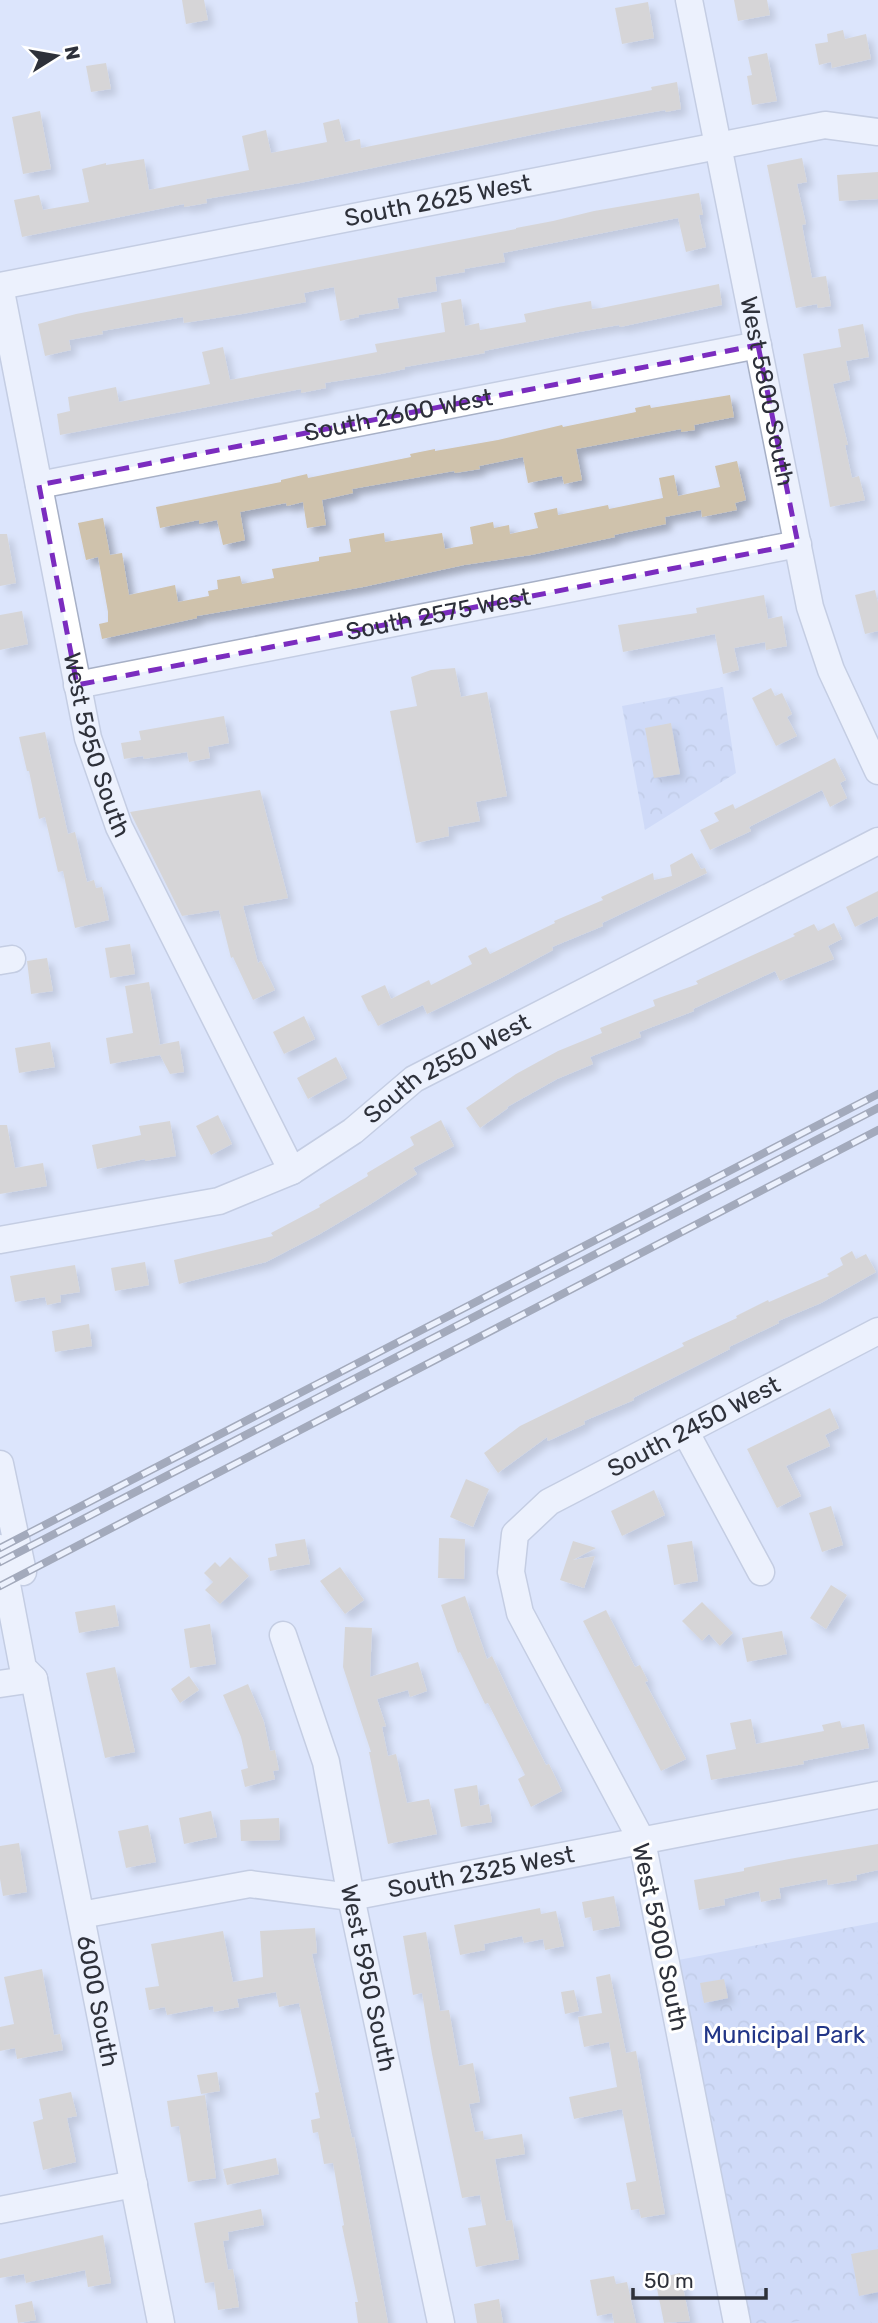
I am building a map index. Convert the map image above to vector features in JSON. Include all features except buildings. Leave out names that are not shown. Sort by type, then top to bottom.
[{"type":"street","name":"West 5800 South","points":[[690,0],[810,607],[831,670],[878,771]]},
{"type":"street","name":"South 2625 West","points":[[0,286],[825,125],[878,132]]},
{"type":"street","name":"West 5950 South","points":[[0,286],[9,380],[39,485],[88,738],[119,827],[292,1171]]},
{"type":"street","name":"South 2600 West","points":[[39,485],[758,345]]},
{"type":"street","name":"South 2575 West","points":[[77,685],[798,544]]},
{"type":"street","name":"South 2550 West","points":[[0,1240],[219,1200],[292,1171],[353,1130],[414,1079],[878,841]]},
{"type":"street","name":"South 2450 West","points":[[516,1534],[549,1502],[878,1331]]},
{"type":"street","points":[[685,1431],[761,1572]]},
{"type":"street","name":"6000 South","points":[[0,1464],[8,1544],[40,1665],[34,1679],[161,2323]]},
{"type":"street","name":"West 5900 South","points":[[516,1534],[511,1572],[520,1612],[642,1841],[737,2323]]},
{"type":"street","name":"West 5950 South","points":[[284,1635],[326,1762],[351,1897],[441,2323]]},
{"type":"street","points":[[0,1684],[34,1679]]},
{"type":"street","name":"South 2325 West","points":[[81,1916],[250,1884],[351,1897],[878,1795]]},
{"type":"street","points":[[0,2210],[134,2183]]},
{"type":"highlighted area","points":[[758,345],[798,544],[77,685],[39,485]]},
{"type":"green space","points":[[723,687],[736,773],[645,830],[622,706]]},
{"type":"green space","name":"Municipal Park","points":[[878,1922],[878,2323],[744,2323],[673,1961]]},
{"type":"green space","points":[[867,2307],[871,2323],[788,2323]]},
{"type":"railway","points":[[0,1548],[878,1094]]},
{"type":"railway","points":[[0,1562],[878,1108]]},
{"type":"railway","points":[[0,1586],[878,1130]]}]
